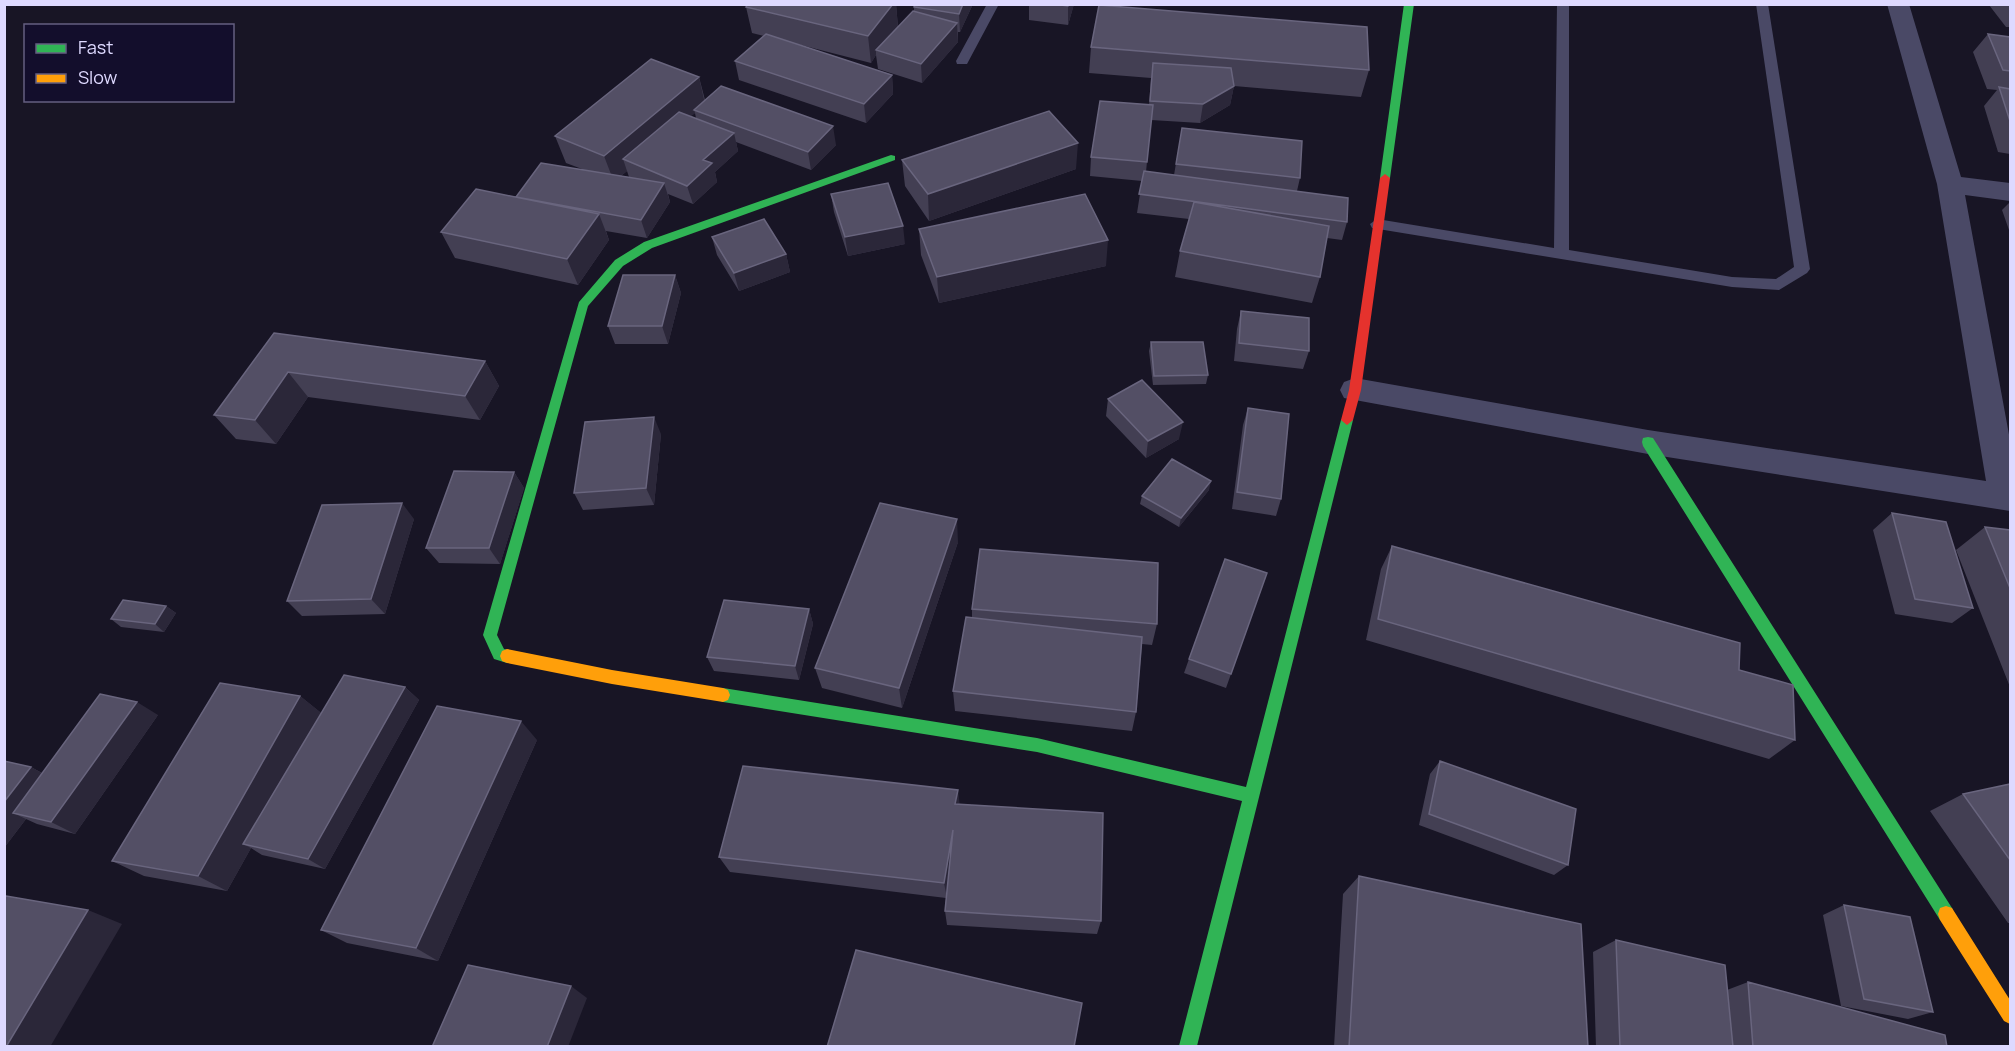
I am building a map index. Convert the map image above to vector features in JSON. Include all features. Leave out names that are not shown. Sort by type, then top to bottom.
[{"type":"street","points":[[1188,1047],[1354,390],[1409,4]]},
{"type":"street","points":[[1354,390],[1648,442],[2008,498],[1950,184],[1898,4]]},
{"type":"street","points":[[891,159],[648,245],[619,262],[583,305],[490,635],[498,654],[612,677],[1037,745],[1252,796]]},
{"type":"street","points":[[1950,184],[2010,192]]},
{"type":"street","points":[[1648,442],[2010,1015]]},
{"type":"lane","points":[[962,61],[993,4]]},
{"type":"lane","points":[[1561,254],[1563,4]]},
{"type":"lane","points":[[1377,224],[1732,282],[1779,285],[1802,270],[1762,4]]},
{"type":"building","points":[[748,4],[893,4],[868,36],[746,7]]},
{"type":"building","points":[[915,4],[963,4],[959,14],[914,7]]},
{"type":"building","points":[[1099,5],[1367,27],[1369,70],[1091,47]]},
{"type":"building","points":[[913,11],[957,23],[921,64],[876,50]]},
{"type":"building","points":[[766,34],[892,75],[864,104],[735,61]]},
{"type":"building","points":[[1988,34],[2010,37],[2010,71],[2003,70]]},
{"type":"building","points":[[651,59],[699,77],[604,156],[555,136]]},
{"type":"building","points":[[1153,63],[1231,68],[1234,86],[1203,104],[1150,101]]},
{"type":"building","points":[[721,86],[833,126],[808,152],[694,110]]},
{"type":"building","points":[[1999,87],[2010,89],[2010,121]]},
{"type":"building","points":[[1100,101],[1153,105],[1147,162],[1091,157]]},
{"type":"building","points":[[1049,111],[1078,143],[928,194],[902,160]]},
{"type":"building","points":[[679,112],[734,133],[703,160],[712,163],[687,186],[623,159]]},
{"type":"building","points":[[1182,128],[1302,141],[1300,178],[1176,164]]},
{"type":"building","points":[[541,163],[664,183],[641,220],[516,197]]},
{"type":"building","points":[[1144,171],[1348,198],[1347,222],[1139,194]]},
{"type":"building","points":[[888,183],[903,226],[845,237],[831,194]]},
{"type":"building","points":[[476,189],[599,214],[567,259],[441,232]]},
{"type":"building","points":[[1085,194],[1108,240],[937,277],[919,229]]},
{"type":"building","points":[[1194,202],[1329,226],[1320,277],[1180,251]]},
{"type":"building","points":[[764,219],[786,254],[734,273],[712,237]]},
{"type":"building","points":[[623,275],[675,275],[662,326],[608,326]]},
{"type":"building","points":[[1241,311],[1309,318],[1309,351],[1239,343]]},
{"type":"building","points":[[274,333],[485,361],[465,396],[288,372],[255,420],[214,415]]},
{"type":"building","points":[[1151,342],[1203,342],[1208,375],[1154,376]]},
{"type":"building","points":[[1142,380],[1183,422],[1148,441],[1108,399]]},
{"type":"building","points":[[1248,408],[1289,414],[1281,499],[1237,492]]},
{"type":"building","points":[[654,417],[646,488],[574,493],[585,422]]},
{"type":"building","points":[[1172,459],[1211,481],[1181,518],[1142,496]]},
{"type":"building","points":[[454,471],[514,472],[489,548],[426,548]]},
{"type":"building","points":[[402,503],[371,599],[287,601],[322,505]]},
{"type":"building","points":[[880,503],[957,519],[899,688],[815,668]]},
{"type":"building","points":[[1892,513],[1946,522],[1973,608],[1915,599]]},
{"type":"building","points":[[1985,527],[2010,530],[2010,588]]},
{"type":"building","points":[[1392,546],[1740,643],[1739,670],[1793,685],[1795,740],[1378,619]]},
{"type":"building","points":[[980,549],[1158,563],[1157,624],[972,609]]},
{"type":"building","points":[[1225,559],[1267,573],[1231,674],[1189,659]]},
{"type":"building","points":[[123,600],[166,606],[155,624],[111,619]]},
{"type":"building","points":[[724,600],[809,609],[795,666],[707,657]]},
{"type":"building","points":[[966,617],[1142,637],[1136,712],[953,691]]},
{"type":"building","points":[[344,675],[405,687],[308,859],[243,844]]},
{"type":"building","points":[[220,683],[300,696],[198,876],[112,861]]},
{"type":"building","points":[[100,694],[137,702],[51,822],[13,813]]},
{"type":"building","points":[[437,706],[521,721],[416,948],[321,930]]},
{"type":"building","points":[[4,761],[31,767],[4,802]]},
{"type":"building","points":[[1440,761],[1576,809],[1568,865],[1429,814]]},
{"type":"building","points":[[743,766],[958,790],[955,804],[1103,813],[1101,921],[945,911],[953,830],[944,883],[719,857]]},
{"type":"building","points":[[2010,784],[2010,860],[1963,794]]},
{"type":"building","points":[[1359,876],[1581,924],[1588,1047],[1349,1047]]},
{"type":"building","points":[[4,897],[88,910],[4,1047]]},
{"type":"building","points":[[1844,905],[1910,917],[1933,1012],[1864,999]]},
{"type":"building","points":[[1616,940],[1725,965],[1733,1047],[1620,1047]]},
{"type":"building","points":[[856,950],[1082,1003],[1074,1047],[827,1047]]},
{"type":"building","points":[[468,965],[571,986],[547,1047],[432,1047]]},
{"type":"building","points":[[1748,982],[1945,1035],[1947,1047],[1753,1047]]},
{"type":"traffic: fast","points":[[1385,178],[1409,4]]},
{"type":"traffic: fast","points":[[507,656],[499,654],[490,635],[583,305],[619,263],[648,245],[891,158]]},
{"type":"traffic: fast","points":[[1188,1046],[1347,420]]},
{"type":"traffic: fast","points":[[1648,442],[1946,914]]},
{"type":"traffic: fast","points":[[723,695],[1037,745],[1252,796]]},
{"type":"traffic: slow","points":[[507,656],[612,677],[723,695]]},
{"type":"traffic: slow","points":[[1946,914],[2010,1015]]},
{"type":"traffic: jam","points":[[1347,420],[1355,390],[1385,178]]}]
